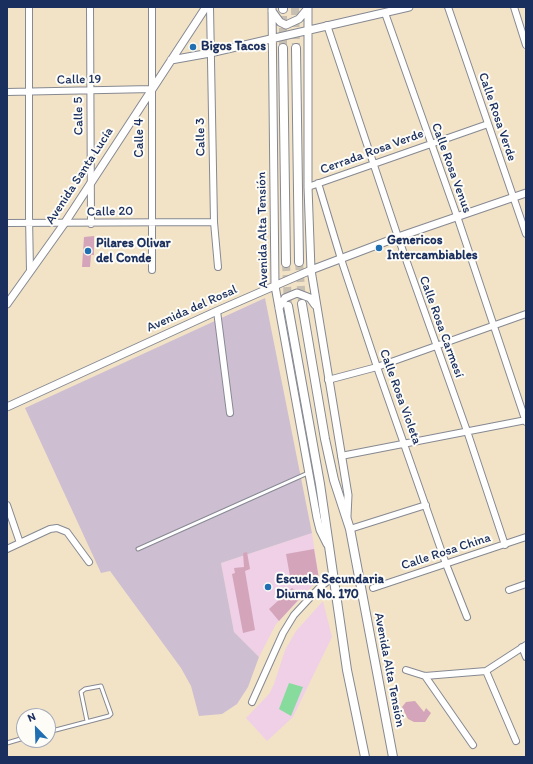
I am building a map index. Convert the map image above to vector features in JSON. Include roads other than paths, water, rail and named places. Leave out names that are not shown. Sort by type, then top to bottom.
[{"type":"main road","name":"Avenida Alta Tensión","points":[[283,48],[286,263]]},
{"type":"main road","points":[[296,48],[299,262]]},
{"type":"main road","name":"Avenida Alta Tensión","points":[[302,304],[325,439],[334,480],[350,529],[393,757]]},
{"type":"main road","name":"Avenida Alta Tensión","points":[[288,306],[320,484],[327,544],[347,670],[365,757]]},
{"type":"street","points":[[29,7],[28,92],[30,271]]},
{"type":"street","name":"Calle 5","points":[[90,7],[92,180],[91,224]]},
{"type":"street","name":"Calle 4","points":[[152,7],[152,270]]},
{"type":"street","name":"Avenida Santa Lucía","points":[[7,304],[64,224],[206,7]]},
{"type":"street","name":"Calle 3","points":[[210,7],[214,222],[218,267]]},
{"type":"street","points":[[272,9],[280,22],[286,24],[299,19],[308,7]]},
{"type":"street","name":"Avenida Alta Tensión","points":[[308,7],[308,187],[312,270],[328,380],[348,495],[347,517]]},
{"type":"street","points":[[171,60],[210,53],[409,7]]},
{"type":"street","name":"Calle Rosa Verde","points":[[448,7],[526,234]]},
{"type":"street","points":[[514,7],[526,44]]},
{"type":"street","name":"Avenida Alta Tensión","points":[[272,9],[274,286],[308,473],[320,530],[327,544]]},
{"type":"street","name":"Calle Rosa Venus","points":[[385,13],[457,216],[492,326],[526,421]]},
{"type":"street","name":"Calle Rosa Carmesí","points":[[327,25],[398,237],[467,431],[505,545]]},
{"type":"street","name":"Calle 19","points":[[7,92],[152,89]]},
{"type":"street","name":"Cerrada Rosa Verde","points":[[308,187],[430,143],[488,124]]},
{"type":"street","name":"Calle Rosa Violeta","points":[[318,183],[340,259],[377,367],[446,564],[467,617]]},
{"type":"street","name":"Avenida del Rosal","points":[[7,407],[217,311],[312,270],[398,237],[526,193]]},
{"type":"street","name":"Calle 20","points":[[7,223],[91,224],[214,222]]},
{"type":"street","points":[[279,308],[285,298],[297,293],[310,298],[317,309]]},
{"type":"street","points":[[217,311],[230,413]]},
{"type":"street","points":[[328,380],[377,367],[526,314]]},
{"type":"street","points":[[342,456],[467,431],[526,421]]},
{"type":"street","points":[[7,505],[20,543]]},
{"type":"street","points":[[350,529],[426,505]]},
{"type":"street","points":[[7,549],[50,529],[63,530],[67,532],[89,562]]},
{"type":"street","name":"Calle Rosa China","points":[[373,588],[526,537]]},
{"type":"street","points":[[252,702],[283,633],[294,615],[333,577]]},
{"type":"street","points":[[509,590],[526,584]]},
{"type":"street","points":[[406,670],[425,676],[486,671],[524,646],[526,657]]},
{"type":"street","points":[[486,671],[516,741]]},
{"type":"street","points":[[425,676],[473,745]]},
{"type":"lane","points":[[138,549],[308,473]]},
{"type":"lane","points":[[56,730],[87,721],[111,714],[101,686],[85,689],[81,692],[87,721]]},
{"type":"tunnel","points":[[295,7],[296,48]]},
{"type":"tunnel","points":[[283,9],[283,48]]},
{"type":"tunnel","points":[[299,262],[302,302]]},
{"type":"tunnel","points":[[286,263],[288,306]]},
{"type":"place","name":"Bigos Tacos","points":[[193,47]]},
{"type":"place","name":"Genericos Intercambiables","points":[[379,248]]},
{"type":"place","name":"Pilares Olivar del Conde","points":[[88,251]]},
{"type":"place","name":"Escuela Secundaria Diurna No. 170","points":[[268,587]]}]
